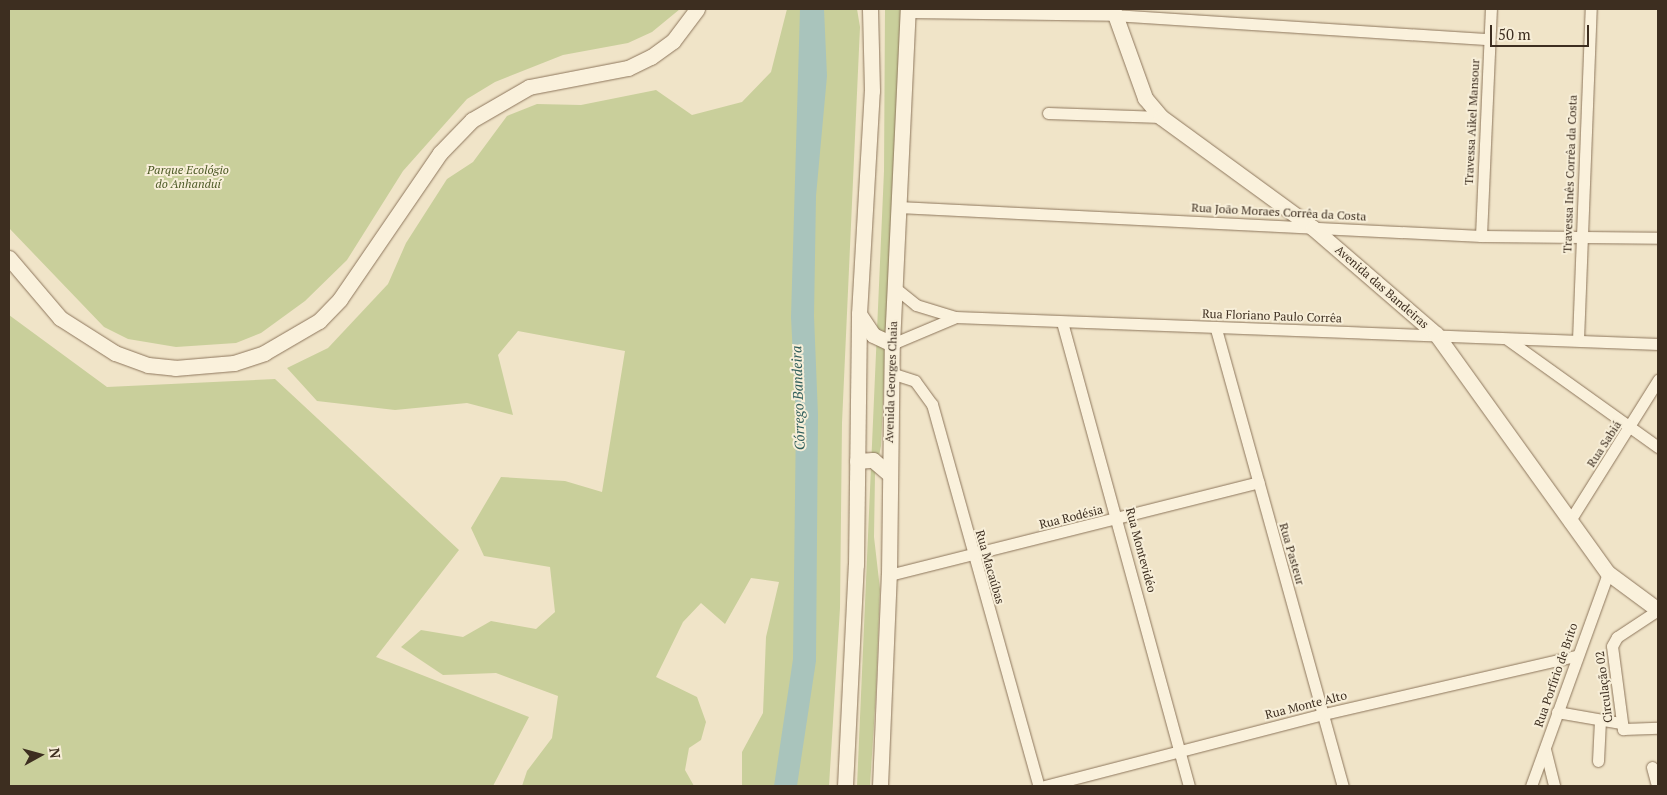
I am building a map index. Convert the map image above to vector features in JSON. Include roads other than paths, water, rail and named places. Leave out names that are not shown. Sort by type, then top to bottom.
[{"type":"street","points":[[9,258],[60,318],[88,340],[123,356],[175,368],[234,362],[264,353],[319,321],[340,299],[440,152],[472,120],[529,87],[628,68],[651,57],[673,40],[697,9]]},
{"type":"street","points":[[845,786],[857,461],[858,314],[872,91],[870,9]]},
{"type":"street","name":"Travessa Aikel Mansour","points":[[1480,236],[1491,9]]},
{"type":"street","name":"Travessa Inês Corrêa da Costa","points":[[1578,340],[1591,9]]},
{"type":"street","points":[[908,10],[1113,12],[1489,39]]},
{"type":"street","name":"Avenida Georges Chaia","points":[[880,786],[890,575],[888,473],[894,374],[892,344],[894,286],[908,10]]},
{"type":"street","name":"Avenida das Bandeiras","points":[[1113,12],[1145,98],[1162,117],[1313,228],[1436,334],[1569,522],[1608,573],[1658,610]]},
{"type":"street","points":[[1048,113],[1162,117]]},
{"type":"street","name":"Rua João Moraes Corrêa da Costa","points":[[898,207],[1480,236],[1581,234],[1658,238]]},
{"type":"street","name":"Rua Floriano Paulo Corrêa","points":[[894,286],[916,305],[955,318],[1216,329],[1436,334],[1658,344]]},
{"type":"street","points":[[858,314],[873,335],[892,344],[955,318]]},
{"type":"street","name":"Rua Montevidéo","points":[[1062,322],[1118,519],[1189,786]]},
{"type":"street","name":"Rua Pasteur","points":[[1216,329],[1343,786]]},
{"type":"street","points":[[1507,338],[1630,430],[1658,447]]},
{"type":"street","name":"Rua Macaúbas","points":[[894,374],[914,381],[932,404],[972,556],[1039,786]]},
{"type":"street","name":"Rua Sabiá","points":[[1569,522],[1630,430],[1658,380]]},
{"type":"street","points":[[857,461],[873,460],[888,473]]},
{"type":"street","name":"Rua Rodésia","points":[[890,575],[972,556],[1258,482]]},
{"type":"street","name":"Rua Porfírio de Brito","points":[[1531,786],[1576,656],[1608,573]]},
{"type":"street","name":"Circulação 02","points":[[1622,726],[1613,642],[1658,610]]},
{"type":"street","name":"Rua Monte Alto","points":[[1045,786],[1324,714],[1576,656]]},
{"type":"street","points":[[1557,712],[1622,726],[1658,728]]},
{"type":"street","points":[[1598,761],[1600,720]]},
{"type":"street","points":[[1545,749],[1554,786]]},
{"type":"street","points":[[1652,767],[1657,786]]},
{"type":"water","name":"Córrego Bandeira","points":[[800,9],[824,9],[827,76],[816,196],[814,316],[818,415],[816,661],[797,786],[774,786],[793,659],[796,416],[791,317]]},
{"type":"park label","name":"Parque Ecológio do Anhanduí","points":[[188,177]]}]
